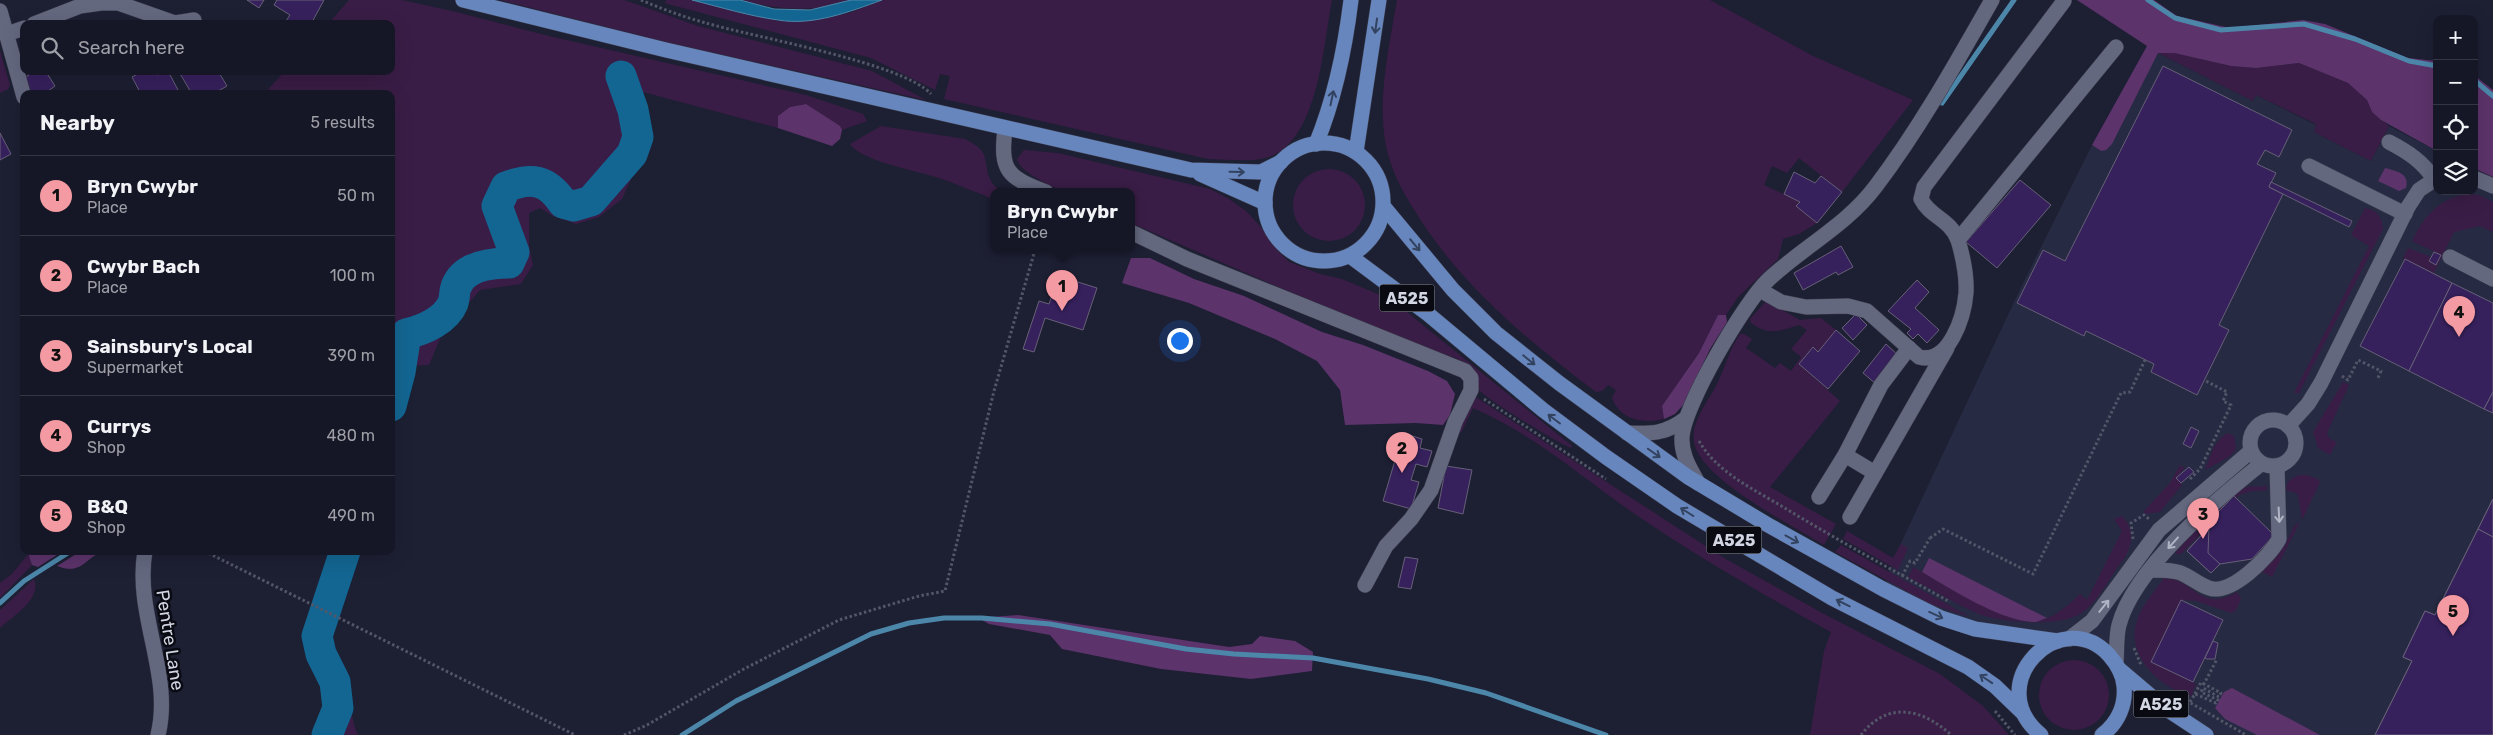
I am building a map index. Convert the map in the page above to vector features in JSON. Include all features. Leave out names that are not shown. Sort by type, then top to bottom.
[{"type":"main road","points":[[463,0],[666,50],[1192,170],[1261,172],[1281,162],[1298,150],[1316,144],[1336,144],[1356,152],[1371,166],[1379,179],[1384,207],[1378,227],[1367,244],[1350,256],[1330,261],[1303,258],[1285,247],[1274,234],[1266,214],[1265,203],[1268,182],[1281,162]]},
{"type":"main road","points":[[1316,144],[1330,110],[1348,25],[1351,0]]},
{"type":"main road","points":[[1356,152],[1379,0]]},
{"type":"main road","points":[[1192,170],[1265,203]]},
{"type":"main road","name":"A525","points":[[1384,207],[1453,290],[1496,333],[1627,433],[1698,483],[1776,530],[1883,589],[1941,618],[1975,629],[2063,640],[2087,641],[2104,649],[2118,666],[2165,708],[2206,735]]},
{"type":"main road","name":"A525","points":[[1350,256],[1428,314],[1543,410],[1645,484],[1756,554],[1807,583],[1968,667],[1995,686],[2022,712],[2032,727],[2041,735]]},
{"type":"main road","points":[[2022,712],[2018,693],[2021,675],[2035,653],[2051,643],[2063,640]]},
{"type":"main road","name":"A525","points":[[2102,735],[2110,729],[2120,713],[2125,696],[2124,680],[2118,666]]},
{"type":"street","points":[[1698,483],[1685,461],[1682,439],[1685,420],[1738,317],[1768,280],[1845,219],[1875,187],[1922,120],[1992,0]]},
{"type":"street","points":[[1850,517],[1950,342],[1961,319],[1966,294],[1965,268],[1958,240],[1954,230],[1924,206],[1921,199],[1924,187],[2064,1]]},
{"type":"street","points":[[44,20],[80,6],[101,2],[118,3],[166,20]]},
{"type":"street","points":[[0,11],[21,90]]},
{"type":"street","points":[[7,34],[20,29]]},
{"type":"street","points":[[1958,240],[2116,47]]},
{"type":"street","points":[[1005,128],[1002,153],[1009,171],[1016,179],[1037,188]]},
{"type":"street","points":[[2389,142],[2413,155],[2433,175]]},
{"type":"street","points":[[2310,166],[2405,214]]},
{"type":"street","points":[[2478,180],[2493,186]]},
{"type":"street","points":[[2288,426],[2308,404],[2328,369],[2405,214],[2419,190],[2433,181]]},
{"type":"street","points":[[1135,234],[1187,258],[1466,371],[1472,378],[1471,390],[1454,422],[1431,490],[1411,519],[1386,546],[1366,585]]},
{"type":"street","points":[[2450,257],[2493,279]]},
{"type":"street","points":[[1760,290],[1781,302],[1806,307],[1848,306],[1867,311],[1919,357],[1927,359],[1940,353],[1950,342]]},
{"type":"street","points":[[1819,497],[1845,455],[1881,385],[1909,348]]},
{"type":"street","points":[[1627,433],[1656,434],[1673,428],[1685,420]]},
{"type":"street","points":[[2063,640],[2092,621],[2156,524],[2246,455],[2250,435],[2256,426],[2262,422],[2279,420],[2288,426],[2295,436],[2295,450],[2291,458],[2277,466],[2261,464],[2246,455]]},
{"type":"street","points":[[1845,455],[1875,473]]},
{"type":"street","points":[[2118,666],[2119,629],[2132,596],[2150,570],[2196,519],[2261,464]]},
{"type":"street","points":[[2150,570],[2183,574],[2209,589],[2216,590],[2242,579],[2278,539],[2277,466]]},
{"type":"street","name":"Pentre Lane","points":[[145,555],[143,599],[161,690],[158,735]]},
{"type":"path","points":[[641,0],[706,23],[882,69],[916,83],[933,97]]},
{"type":"path","points":[[624,735],[647,725],[742,670],[839,620],[919,596],[945,591],[994,391],[1033,253]]},
{"type":"path","points":[[1902,576],[1910,561],[1915,563],[1932,536],[1944,529],[2033,574],[2121,393],[2130,392],[2145,360]]},
{"type":"path","points":[[2328,369],[2348,380],[2358,360],[2381,371],[2377,380]]},
{"type":"path","points":[[2188,482],[2200,470],[2231,405],[2223,401],[2227,392],[2204,380]]},
{"type":"path","points":[[1685,420],[1708,457],[1732,476],[1954,605]]},
{"type":"path","points":[[2132,546],[2133,539],[2130,523],[2144,515],[2156,524]]},
{"type":"path","points":[[212,555],[575,735]]},
{"type":"path","points":[[2119,629],[2130,635],[2137,659],[2142,666]]},
{"type":"path","points":[[2204,684],[2217,659]]},
{"type":"path","points":[[2190,702],[2201,682],[2221,693],[2219,697],[2203,688],[2201,692],[2218,700],[2216,703],[2195,694]]},
{"type":"path","points":[[2176,694],[2246,735]]},
{"type":"path","points":[[1862,735],[1872,723],[1884,714],[1898,711],[1921,716],[1951,735]]},
{"type":"shaded area","points":[[349,0],[402,0],[806,95],[863,114],[867,121],[842,130],[806,104],[790,107],[778,116],[778,128],[643,92],[650,119],[651,148],[631,179],[622,199],[599,217],[576,224],[553,216],[540,208],[529,213],[529,246],[533,265],[521,284],[480,290],[442,334],[429,365],[404,366],[409,341],[416,340],[429,330],[445,323],[456,308],[463,284],[468,279],[478,273],[510,265],[515,247],[506,210],[505,200],[508,189],[521,185],[538,185],[544,188],[555,202],[569,208],[576,208],[589,204],[606,189],[612,189],[636,156],[641,141],[642,133],[634,82],[615,74],[630,118],[633,133],[632,144],[627,155],[612,174],[572,202],[564,198],[548,182],[535,177],[515,178],[502,183],[494,205],[511,252],[508,260],[479,264],[464,271],[457,277],[452,286],[445,307],[440,315],[433,321],[395,341],[395,90],[268,90],[281,75],[395,75],[395,20],[332,20]]},
{"type":"shaded area","points":[[500,0],[624,0],[698,26],[872,71],[926,100],[670,43]]},
{"type":"shaded area","points":[[667,0],[692,0],[779,21],[821,19],[849,13],[882,0],[1332,0],[1316,89],[1309,111],[1299,131],[1286,147],[1269,157],[1247,160],[1208,159],[944,99],[950,76],[940,74],[935,90],[871,58],[664,3]]},
{"type":"shaded area","points":[[740,0],[851,0],[823,7],[796,9]]},
{"type":"shaded area","points":[[1397,0],[1710,0],[1813,56],[1913,100],[1842,192],[1799,158],[1787,173],[1772,166],[1764,185],[1800,202],[1796,206],[1817,223],[1799,234],[1783,239],[1778,259],[1738,297],[1726,315],[1718,315],[1699,353],[1662,406],[1664,419],[1649,421],[1634,419],[1627,416],[1616,405],[1612,398],[1616,390],[1608,385],[1602,391],[1596,392],[1544,352],[1495,309],[1431,236],[1409,201],[1391,163],[1386,146],[1384,128],[1383,92]]},
{"type":"shaded area","points":[[2077,0],[2154,0],[2177,16],[2230,28],[2303,20],[2325,24],[2408,58],[2433,61],[2433,149],[2381,120],[2372,112],[2367,100],[2348,83],[2299,63],[2256,68],[2231,66],[2174,53],[2158,53],[2112,144],[2106,150],[2101,151],[2092,145],[2147,46]]},
{"type":"shaded area","points":[[0,51],[10,85],[8,89],[0,93]]},
{"type":"shaded area","points":[[2158,53],[2253,101],[2256,95],[2316,125],[2314,132],[2371,161],[2389,126],[2433,149],[2433,195],[2478,195],[2478,170],[2493,177],[2493,735],[2214,735],[2119,669],[2104,649],[1975,629],[1883,589],[1894,558],[2022,285],[2092,145],[2101,151]]},
{"type":"shaded area","points":[[2158,53],[2174,53],[2231,66],[2256,68],[2299,63],[2348,83],[2367,100],[2372,112],[2389,126],[2371,161],[2314,132],[2316,124],[2256,95],[2253,101]]},
{"type":"shaded area","points":[[2478,78],[2493,90],[2493,177],[2478,170]]},
{"type":"shaded area","points":[[806,104],[840,126],[842,130],[840,139],[832,146],[778,128],[778,116],[790,107]]},
{"type":"shaded area","points":[[881,126],[965,139],[981,150],[991,181],[998,188],[990,188],[990,198],[939,178],[865,156],[850,144]]},
{"type":"shaded area","points":[[1024,150],[1058,153],[1210,189],[1246,211],[1289,262],[1320,274],[1342,279],[1392,300],[1572,446],[1571,448],[1521,419],[1482,393],[1475,385],[1471,368],[1456,358],[1426,348],[1290,292],[1135,225],[1135,188],[1057,188],[1030,174],[1019,164],[1017,159]]},
{"type":"shaded area","points":[[2385,168],[2404,176],[2407,183],[2406,188],[2399,191],[2378,181]]},
{"type":"shaded area","points":[[1329,169],[1349,175],[1359,185],[1365,205],[1359,225],[1349,235],[1329,241],[1309,235],[1299,225],[1293,205],[1299,185],[1309,175]]},
{"type":"shaded area","points":[[2479,195],[2493,202],[2493,232],[2480,226],[2454,232],[2434,273],[2403,258],[2408,248],[2431,257],[2429,261],[2436,264],[2441,255],[2412,241],[2433,210],[2455,197]]},
{"type":"shaded area","points":[[2365,208],[2378,215],[2382,221],[2383,229],[2299,393],[2294,393],[2369,246],[2351,235]]},
{"type":"shaded area","points":[[1131,258],[1150,258],[1194,279],[1244,296],[1322,332],[1363,345],[1428,371],[1447,381],[1455,394],[1450,415],[1443,425],[1416,423],[1345,425],[1340,390],[1317,361],[1275,339],[1189,303],[1122,283]]},
{"type":"shaded area","points":[[1766,301],[1800,320],[1821,318],[1836,330],[1818,352],[1812,348],[1799,364],[1840,401],[1770,487],[1836,524],[1824,545],[1771,514],[1729,485],[1712,471],[1700,456],[1694,442],[1697,420],[1716,386],[1740,334],[1744,334],[1752,339],[1746,348],[1775,368],[1780,363],[1791,371],[1801,357],[1791,349],[1807,330],[1799,325],[1769,331],[1763,330],[1751,323],[1750,319]]},
{"type":"shaded area","points":[[1718,315],[1726,315],[1727,322],[1710,349],[1684,404],[1675,414],[1664,419],[1662,406],[1699,353]]},
{"type":"shaded area","points":[[2343,382],[2349,385],[2327,433],[2330,439],[2337,442],[2330,455],[2318,448],[2313,432]]},
{"type":"shaded area","points":[[1474,396],[1724,558],[1824,614],[1940,674],[1983,706],[2009,735],[1810,735],[1824,651],[1831,632],[1754,589],[1678,543],[1515,429],[1473,408],[1461,433],[1457,431]]},
{"type":"shaded area","points":[[2228,433],[2234,436],[2236,449],[2229,457],[2205,470],[2216,444]]},
{"type":"shaded area","points":[[2180,465],[2185,468],[2176,478],[2182,485],[2160,512],[2145,514],[2144,511],[2170,483]]},
{"type":"shaded area","points":[[2299,475],[2307,475],[2318,479],[2320,482],[2302,520],[2298,495],[2287,491],[2289,481]]},
{"type":"shaded area","points":[[2267,486],[2267,490],[2252,491],[2239,495],[2180,555],[2175,553],[2220,506],[2239,490],[2247,487]]},
{"type":"shaded area","points":[[2122,516],[2131,532],[2126,556],[2089,607],[2073,617],[2047,622],[2035,622],[2041,621],[2059,611],[2080,594],[2087,600],[2122,531],[2114,519]]},
{"type":"shaded area","points":[[2300,522],[2272,577],[2259,570],[2284,547],[2295,525]]},
{"type":"shaded area","points":[[1847,531],[1893,558],[1901,544],[1908,548],[1898,570],[1843,539]]},
{"type":"shaded area","points":[[1841,545],[1970,617],[1930,604],[1835,552]]},
{"type":"shaded area","points":[[27,555],[30,555],[32,565],[0,598],[0,583],[12,574]]},
{"type":"shaded area","points":[[57,555],[38,567],[32,565],[29,556]]},
{"type":"shaded area","points":[[75,555],[96,555],[73,569],[57,566]]},
{"type":"shaded area","points":[[1929,558],[2047,618],[2034,622],[2019,620],[1976,603],[1922,572]]},
{"type":"shaded area","points":[[1913,567],[1974,601],[2008,617],[2035,622],[2002,620],[1979,614],[1908,577]]},
{"type":"shaded area","points":[[2164,578],[2184,584],[2206,598],[2224,598],[2237,592],[2241,599],[2236,610],[2231,613],[2196,601],[2181,600],[2151,662],[2196,684],[2191,696],[2179,692],[2157,678],[2141,658],[2136,646],[2135,634],[2139,615]]},
{"type":"shaded area","points":[[34,579],[34,593],[30,600],[0,628],[0,610]]},
{"type":"shaded area","points":[[1018,615],[1229,647],[1252,644],[1260,636],[1295,641],[1313,652],[1312,671],[1251,679],[1161,669],[1062,649],[1050,635],[989,624],[978,618]]},
{"type":"shaded area","points":[[2074,660],[2087,663],[2099,670],[2106,682],[2109,695],[2106,708],[2099,720],[2087,727],[2074,730],[2061,727],[2049,720],[2042,708],[2039,695],[2042,682],[2049,670],[2061,663]]},
{"type":"shaded area","points":[[2232,688],[2320,735],[2257,735],[2225,719],[2215,708],[2224,692]]},
{"type":"shaded area","points":[[344,705],[348,705],[358,735],[332,735],[340,710]]},
{"type":"water","points":[[692,0],[740,0],[774,9],[810,10],[851,0],[882,0],[831,17],[791,21],[756,16]]},
{"type":"building","points":[[247,0],[264,0],[259,8]]},
{"type":"building","points":[[277,0],[324,0],[313,20],[287,20],[290,15],[274,5]]},
{"type":"building","points":[[2163,66],[2292,130],[2279,157],[2265,150],[2257,164],[2276,173],[2269,187],[2283,194],[2219,325],[2229,330],[2197,395],[2151,372],[2154,364],[2086,331],[2084,336],[2017,303],[2043,250],[2065,261]]},
{"type":"building","points":[[29,75],[48,75],[55,86],[50,90],[29,90],[22,79]]},
{"type":"building","points":[[136,75],[170,75],[178,90],[139,90],[132,77]]},
{"type":"building","points":[[181,75],[220,75],[227,86],[220,90],[190,90]]},
{"type":"building","points":[[0,133],[11,154],[0,160]]},
{"type":"building","points":[[1794,172],[1815,183],[1821,176],[1842,192],[1817,223],[1796,206],[1800,202],[1784,194]]},
{"type":"building","points":[[2020,180],[2051,205],[1997,268],[1966,242]]},
{"type":"building","points":[[2271,182],[2352,221],[2349,227],[2269,187]]},
{"type":"building","points":[[1841,246],[1853,267],[1838,275],[1836,272],[1803,290],[1794,273]]},
{"type":"building","points":[[2434,252],[2441,255],[2436,265],[2429,261]]},
{"type":"building","points":[[2405,259],[2452,283],[2409,371],[2360,346]]},
{"type":"building","points":[[1059,276],[1097,288],[1083,330],[1045,318],[1034,352],[1023,349],[1039,301],[1049,304]]},
{"type":"building","points":[[1917,280],[1929,292],[1915,308],[1939,330],[1927,343],[1918,334],[1913,339],[1907,333],[1911,329],[1888,311]]},
{"type":"building","points":[[2452,283],[2493,303],[2493,392],[2484,409],[2409,371]]},
{"type":"building","points":[[1856,314],[1867,325],[1853,340],[1842,328]]},
{"type":"building","points":[[1836,330],[1860,351],[1828,389],[1799,364],[1813,347],[1818,352]]},
{"type":"building","points":[[1886,344],[1899,356],[1876,384],[1863,373]]},
{"type":"building","points":[[2493,392],[2493,413],[2484,409]]},
{"type":"building","points":[[2191,427],[2199,431],[2191,448],[2183,444]]},
{"type":"building","points":[[1403,433],[1422,439],[1420,448],[1432,451],[1427,467],[1416,464],[1411,480],[1419,482],[1411,509],[1383,501]]},
{"type":"building","points":[[1446,466],[1472,470],[1463,514],[1438,508]]},
{"type":"building","points":[[2189,467],[2194,472],[2181,483],[2176,478]]},
{"type":"building","points":[[2234,496],[2274,535],[2252,559],[2220,564],[2211,573],[2187,551],[2209,527],[2211,519]]},
{"type":"building","points":[[2493,499],[2493,735],[2375,735],[2412,661],[2403,657],[2425,611],[2435,615]]},
{"type":"building","points":[[2493,499],[2493,537],[2478,529]]},
{"type":"building","points":[[2209,527],[2208,553],[2220,564],[2211,573],[2187,551]]},
{"type":"building","points":[[2478,529],[2493,537],[2493,735],[2375,735],[2412,661],[2403,657],[2425,611],[2435,615]]},
{"type":"building","points":[[1405,557],[1418,559],[1411,589],[1398,587]]},
{"type":"building","points":[[2181,600],[2223,620],[2193,682],[2151,662]]},
{"type":"building","points":[[2213,641],[2218,643],[2215,659],[2207,659],[2205,658]]},
{"type":"waterway","points":[[1942,103],[2014,0]]},
{"type":"waterway","points":[[2148,0],[2175,18],[2221,30],[2304,24],[2355,39],[2409,61],[2433,65]]},
{"type":"waterway","points":[[395,391],[406,334],[427,327],[440,319],[450,309],[456,287],[465,274],[478,267],[509,263],[514,252],[497,206],[506,187],[523,182],[538,182],[551,189],[563,203],[574,206],[591,201],[632,154],[638,137],[633,110],[621,76]]},
{"type":"waterway","points":[[2478,83],[2493,96]]},
{"type":"waterway","points":[[395,343],[406,334]]},
{"type":"waterway","points":[[0,603],[24,581],[65,555]]},
{"type":"waterway","points":[[327,735],[338,708],[335,682],[321,654],[317,636],[344,555]]},
{"type":"waterway","points":[[682,735],[736,701],[871,634],[909,623],[944,618],[982,618],[1050,624],[1186,649],[1234,654],[1313,658],[1428,679],[1486,693],[1606,735]]},
{"type":"place","name":"Bryn Cwybr","points":[[1062,311]]},
{"type":"place","name":"Currys","points":[[2459,337]]},
{"type":"place","name":"Cwybr Bach","points":[[1402,473]]},
{"type":"place","name":"Sainsbury's Local","points":[[2203,539]]},
{"type":"place","name":"B&Q","points":[[2453,636]]}]
